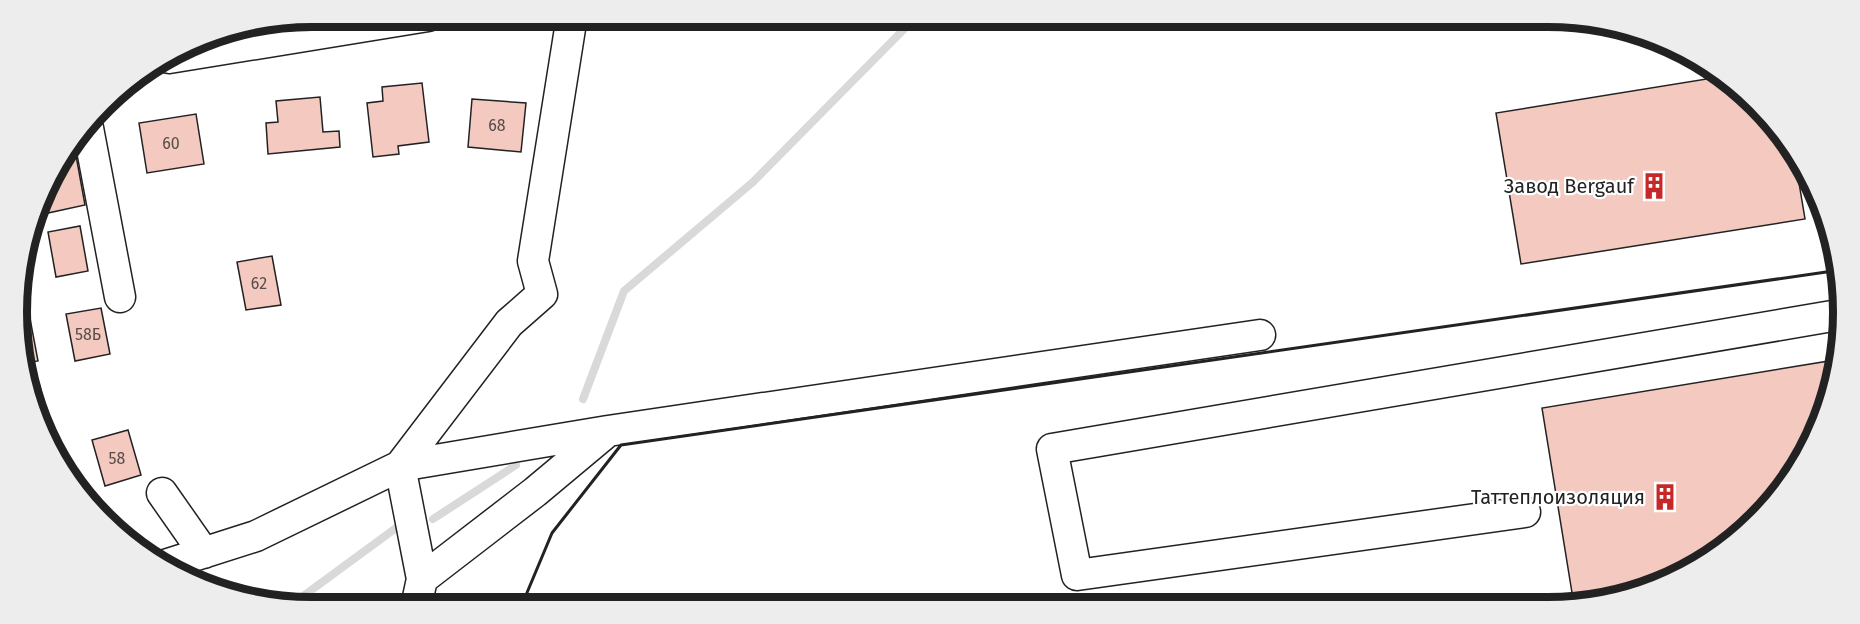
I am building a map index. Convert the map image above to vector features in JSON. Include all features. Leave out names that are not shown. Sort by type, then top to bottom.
[{"type":"street","points":[[189,55],[360,27]]},
{"type":"street","points":[[418,597],[422,579],[400,466],[509,323],[542,294],[533,261],[570,27]]},
{"type":"street","points":[[89,135],[120,297]]},
{"type":"street","points":[[1525,512],[1077,575],[1052,449],[1833,316]]},
{"type":"street","points":[[176,562],[256,536],[400,466],[608,431],[1260,335]]},
{"type":"street","points":[[422,579],[535,492],[608,431]]},
{"type":"street","points":[[162,493],[204,553]]},
{"type":"building","name":"Завод Bergauf","points":[[1711,78],[1750,110],[1785,154],[1798,175],[1805,219],[1521,264],[1496,113]]},
{"type":"building","points":[[422,83],[429,142],[398,146],[399,154],[373,157],[367,103],[383,101],[382,87]]},
{"type":"building","points":[[320,97],[323,132],[339,131],[340,147],[268,154],[266,123],[278,122],[276,101]]},
{"type":"building","points":[[472,99],[526,103],[521,152],[468,147]]},
{"type":"building","points":[[196,114],[204,164],[147,173],[139,123]]},
{"type":"building","points":[[76,153],[85,205],[48,213],[47,208],[56,186]]},
{"type":"building","points":[[80,226],[88,271],[56,277],[48,232]]},
{"type":"building","points":[[272,256],[281,305],[246,310],[237,262]]},
{"type":"building","points":[[27,308],[38,361],[31,362],[29,349]]},
{"type":"building","points":[[101,308],[110,354],[75,361],[66,314]]},
{"type":"building","name":"Таттеплоизоляция","points":[[1829,361],[1818,404],[1804,438],[1785,470],[1750,514],[1706,549],[1674,568],[1640,582],[1604,592],[1572,596],[1542,408]]},
{"type":"building","points":[[40,386],[45,410],[42,404],[37,387]]},
{"type":"building","points":[[128,430],[141,475],[105,486],[92,440]]},
{"type":"waterway","points":[[583,399],[624,291],[753,182],[906,27]]},
{"type":"waterway","points":[[433,519],[516,465]]},
{"type":"waterway","points":[[303,597],[396,528]]},
{"type":"wall","points":[[525,597],[552,533],[621,445],[1830,271]]},
{"type":"place","name":"Завод Bergauf","points":[[1654,186]]},
{"type":"place","name":"Таттеплоизоляция","points":[[1665,497]]}]
